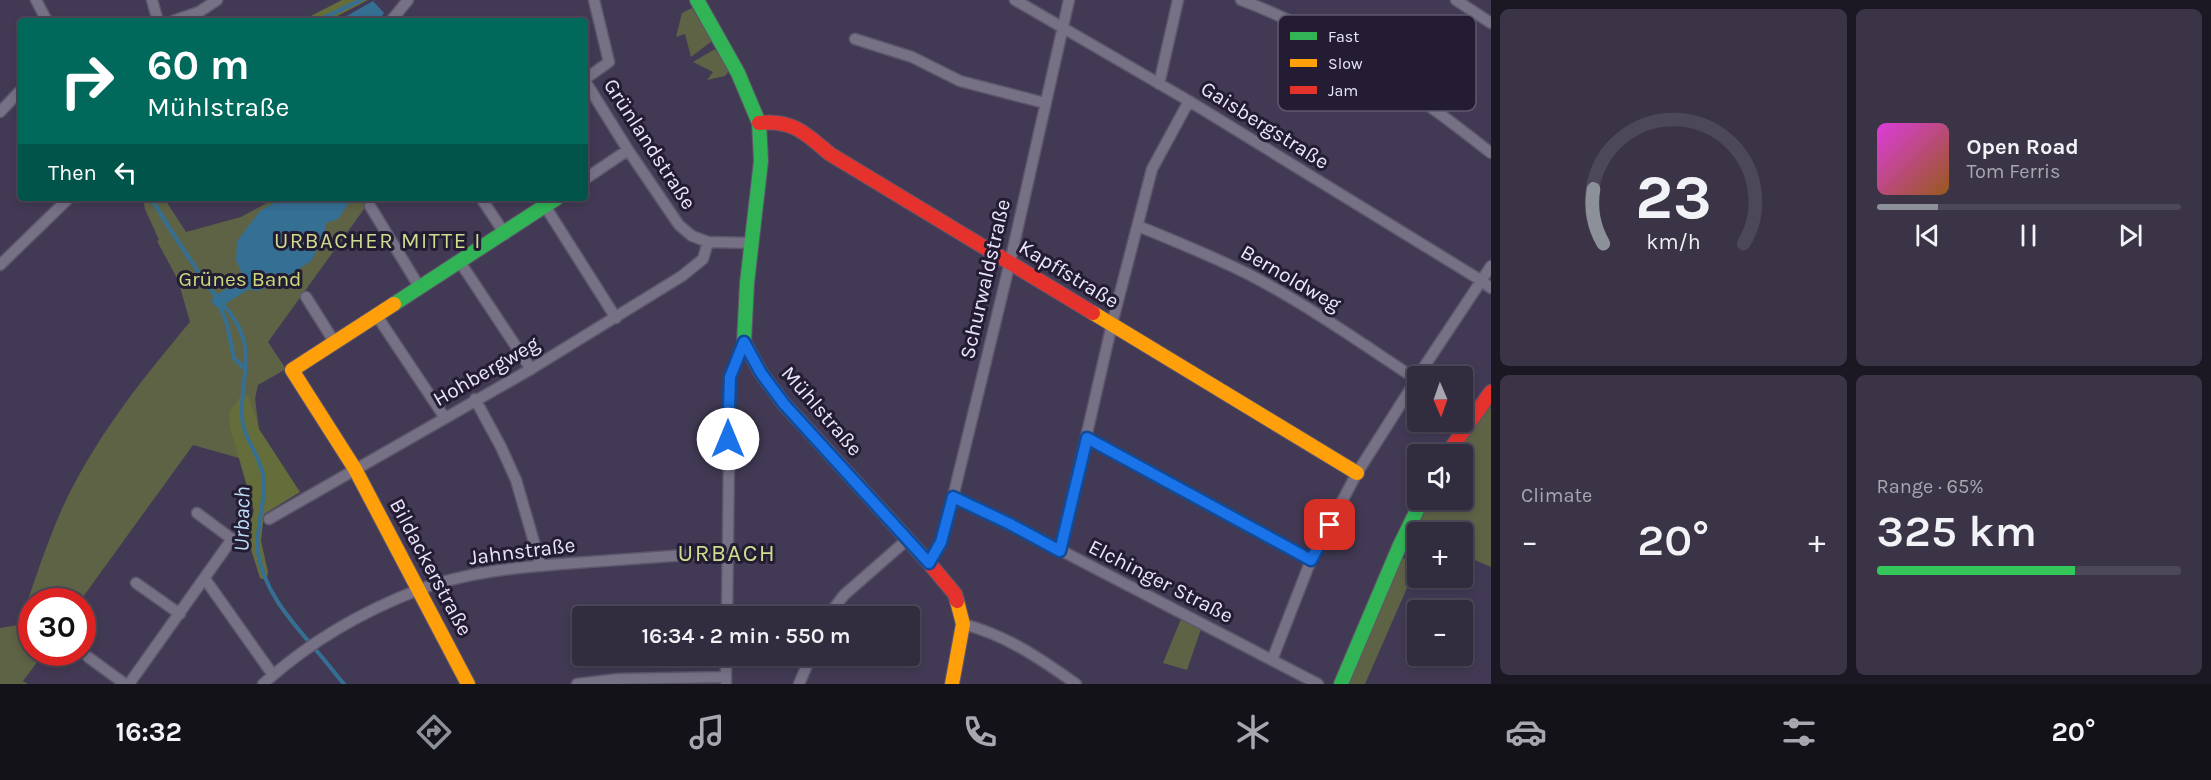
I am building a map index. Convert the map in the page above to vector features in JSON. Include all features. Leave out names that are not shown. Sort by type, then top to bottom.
[{"type":"street","points":[[36,0],[45,18]]},
{"type":"street","points":[[152,0],[158,18]]},
{"type":"street","points":[[181,18],[198,12],[217,0]]},
{"type":"street","points":[[393,18],[408,0]]},
{"type":"street","name":"Grünlandstraße","points":[[588,78],[609,62],[594,0]]},
{"type":"street","points":[[697,0],[750,97],[759,123],[761,161],[751,243],[744,342],[730,377],[727,606]]},
{"type":"street","name":"Gaisbergstraße","points":[[1015,0],[1189,101],[1487,284]]},
{"type":"street","name":"Schurwaldstraße","points":[[929,563],[941,542],[953,497],[1010,262],[1069,0]]},
{"type":"street","points":[[1159,84],[1178,0]]},
{"type":"street","points":[[1241,0],[1278,16]]},
{"type":"street","points":[[1456,0],[1491,23]]},
{"type":"street","points":[[855,39],[912,57],[960,81],[1045,103]]},
{"type":"street","name":"Grünlandstraße","points":[[588,85],[628,150],[679,225],[692,236],[708,242],[751,243]]},
{"type":"street","points":[[0,112],[18,93]]},
{"type":"street","points":[[1060,551],[1112,324],[1152,169],[1189,101]]},
{"type":"street","points":[[1434,111],[1491,153]]},
{"type":"street","name":"Kapffstraße","points":[[759,123],[775,120],[796,128],[830,154],[1357,473]]},
{"type":"street","points":[[588,177],[628,150]]},
{"type":"street","points":[[1,260],[66,201]]},
{"type":"street","points":[[483,201],[505,234]]},
{"type":"street","points":[[306,297],[335,343],[552,201]]},
{"type":"street","points":[[370,206],[420,288]]},
{"type":"street","points":[[545,206],[616,318]]},
{"type":"street","name":"Bernoldweg","points":[[1138,226],[1203,252],[1250,275],[1407,371]]},
{"type":"street","name":"Hohbergweg","points":[[269,519],[616,318],[692,270],[703,259],[708,242]]},
{"type":"street","points":[[460,262],[531,369]]},
{"type":"street","points":[[1425,366],[1487,284],[1491,266]]},
{"type":"street","points":[[377,316],[445,418]]},
{"type":"street","name":"Mühlstraße","points":[[744,342],[761,373],[784,404],[908,539],[955,594],[963,624],[952,684]]},
{"type":"street","name":"Bildackerstraße","points":[[335,343],[292,370],[356,469],[468,684]]},
{"type":"street","points":[[1454,444],[1491,392]]},
{"type":"street","points":[[1272,660],[1311,560],[1357,473],[1407,393]]},
{"type":"street","points":[[475,399],[516,480],[541,566]]},
{"type":"street","points":[[1087,438],[1311,560]]},
{"type":"street","name":"Elchinger Straße","points":[[953,497],[1010,524],[1318,684]]},
{"type":"street","points":[[1341,684],[1417,510]]},
{"type":"street","points":[[96,663],[127,684],[205,579],[232,539],[197,513]]},
{"type":"street","points":[[836,606],[844,595],[908,539]]},
{"type":"street","name":"Jahnstraße","points":[[263,684],[316,641],[379,607],[419,590],[458,579],[541,566],[729,552]]},
{"type":"street","points":[[205,579],[273,675]]},
{"type":"street","points":[[136,583],[180,614]]},
{"type":"street","points":[[963,624],[982,629],[1014,643],[1076,684]]},
{"type":"street","points":[[799,684],[807,666]]},
{"type":"street","points":[[577,684],[618,679],[726,681]]},
{"type":"green space","points":[[342,0],[368,0],[334,18],[307,18]]},
{"type":"green space","points":[[692,8],[712,41],[691,57],[685,34],[676,37],[682,13]]},
{"type":"green space","points":[[715,49],[729,71],[725,76],[707,80],[713,72],[693,62]]},
{"type":"green space","name":"Grünes Band","points":[[144,201],[166,201],[186,232],[241,217],[270,201],[370,201],[268,342],[286,369],[258,385],[255,399],[259,429],[239,458],[193,445],[89,588],[32,588],[60,513],[90,456],[116,416],[190,322],[178,280],[157,241],[159,240]]},
{"type":"green space","points":[[248,395],[259,429],[300,492],[264,514],[261,541],[268,572],[266,580],[260,578],[250,546],[247,529],[254,511],[230,427],[229,412],[241,396]]},
{"type":"green space","points":[[1491,406],[1491,567],[1473,559],[1473,522],[1420,522],[1426,510],[1473,510],[1473,444],[1463,444],[1473,432],[1474,427]]},
{"type":"green space","points":[[1407,558],[1407,588],[1365,684],[1345,684],[1402,559]]},
{"type":"green space","points":[[1181,619],[1201,629],[1187,670],[1163,663]]},
{"type":"green space","name":"Grünes Band","points":[[18,625],[18,666],[34,666],[23,681],[28,684],[0,684],[0,628]]},
{"type":"water","points":[[373,1],[384,13],[380,18],[343,18]]},
{"type":"water","points":[[278,201],[350,201],[338,219],[326,223],[324,237],[311,261],[272,286],[256,291],[249,289],[244,292],[238,283],[244,279],[236,260],[237,241],[260,211]]},
{"type":"waterway","name":"Urbach","points":[[323,18],[361,0]]},
{"type":"waterway","name":"Urbach","points":[[153,201],[208,286],[232,316],[243,338],[246,359],[242,404],[243,425],[259,462],[264,485],[258,533],[261,567],[274,595],[291,621],[344,684]]},
{"type":"waterway","name":"Urbach","points":[[218,301],[241,287]]},
{"type":"waterway","name":"Urbach","points":[[218,301],[227,324],[234,358],[244,368]]},
{"type":"traffic: fast","points":[[697,0],[738,73],[759,123],[761,161],[747,283],[744,342],[761,373],[784,404],[809,431]]},
{"type":"traffic: fast","points":[[394,304],[552,201]]},
{"type":"traffic: fast","points":[[1341,684],[1417,510]]},
{"type":"traffic: slow","points":[[394,304],[292,370],[355,469],[468,684]]},
{"type":"traffic: slow","points":[[1093,313],[1357,473]]},
{"type":"traffic: slow","points":[[952,684],[963,624],[957,601]]},
{"type":"traffic: jam","points":[[759,123],[781,123],[798,130],[830,154],[1093,313]]},
{"type":"traffic: jam","points":[[1454,444],[1491,392]]},
{"type":"traffic: jam","points":[[809,431],[929,563],[955,594],[957,601]]},
{"type":"district","name":"URBACHER MITTE I","points":[[378,240]]},
{"type":"district","name":"URBACH","points":[[727,553]]},
{"type":"route","points":[[728,439],[730,377],[744,342],[761,373],[784,404],[929,563],[941,542],[953,497],[1060,551],[1087,438],[1311,560],[1330,525]]}]
